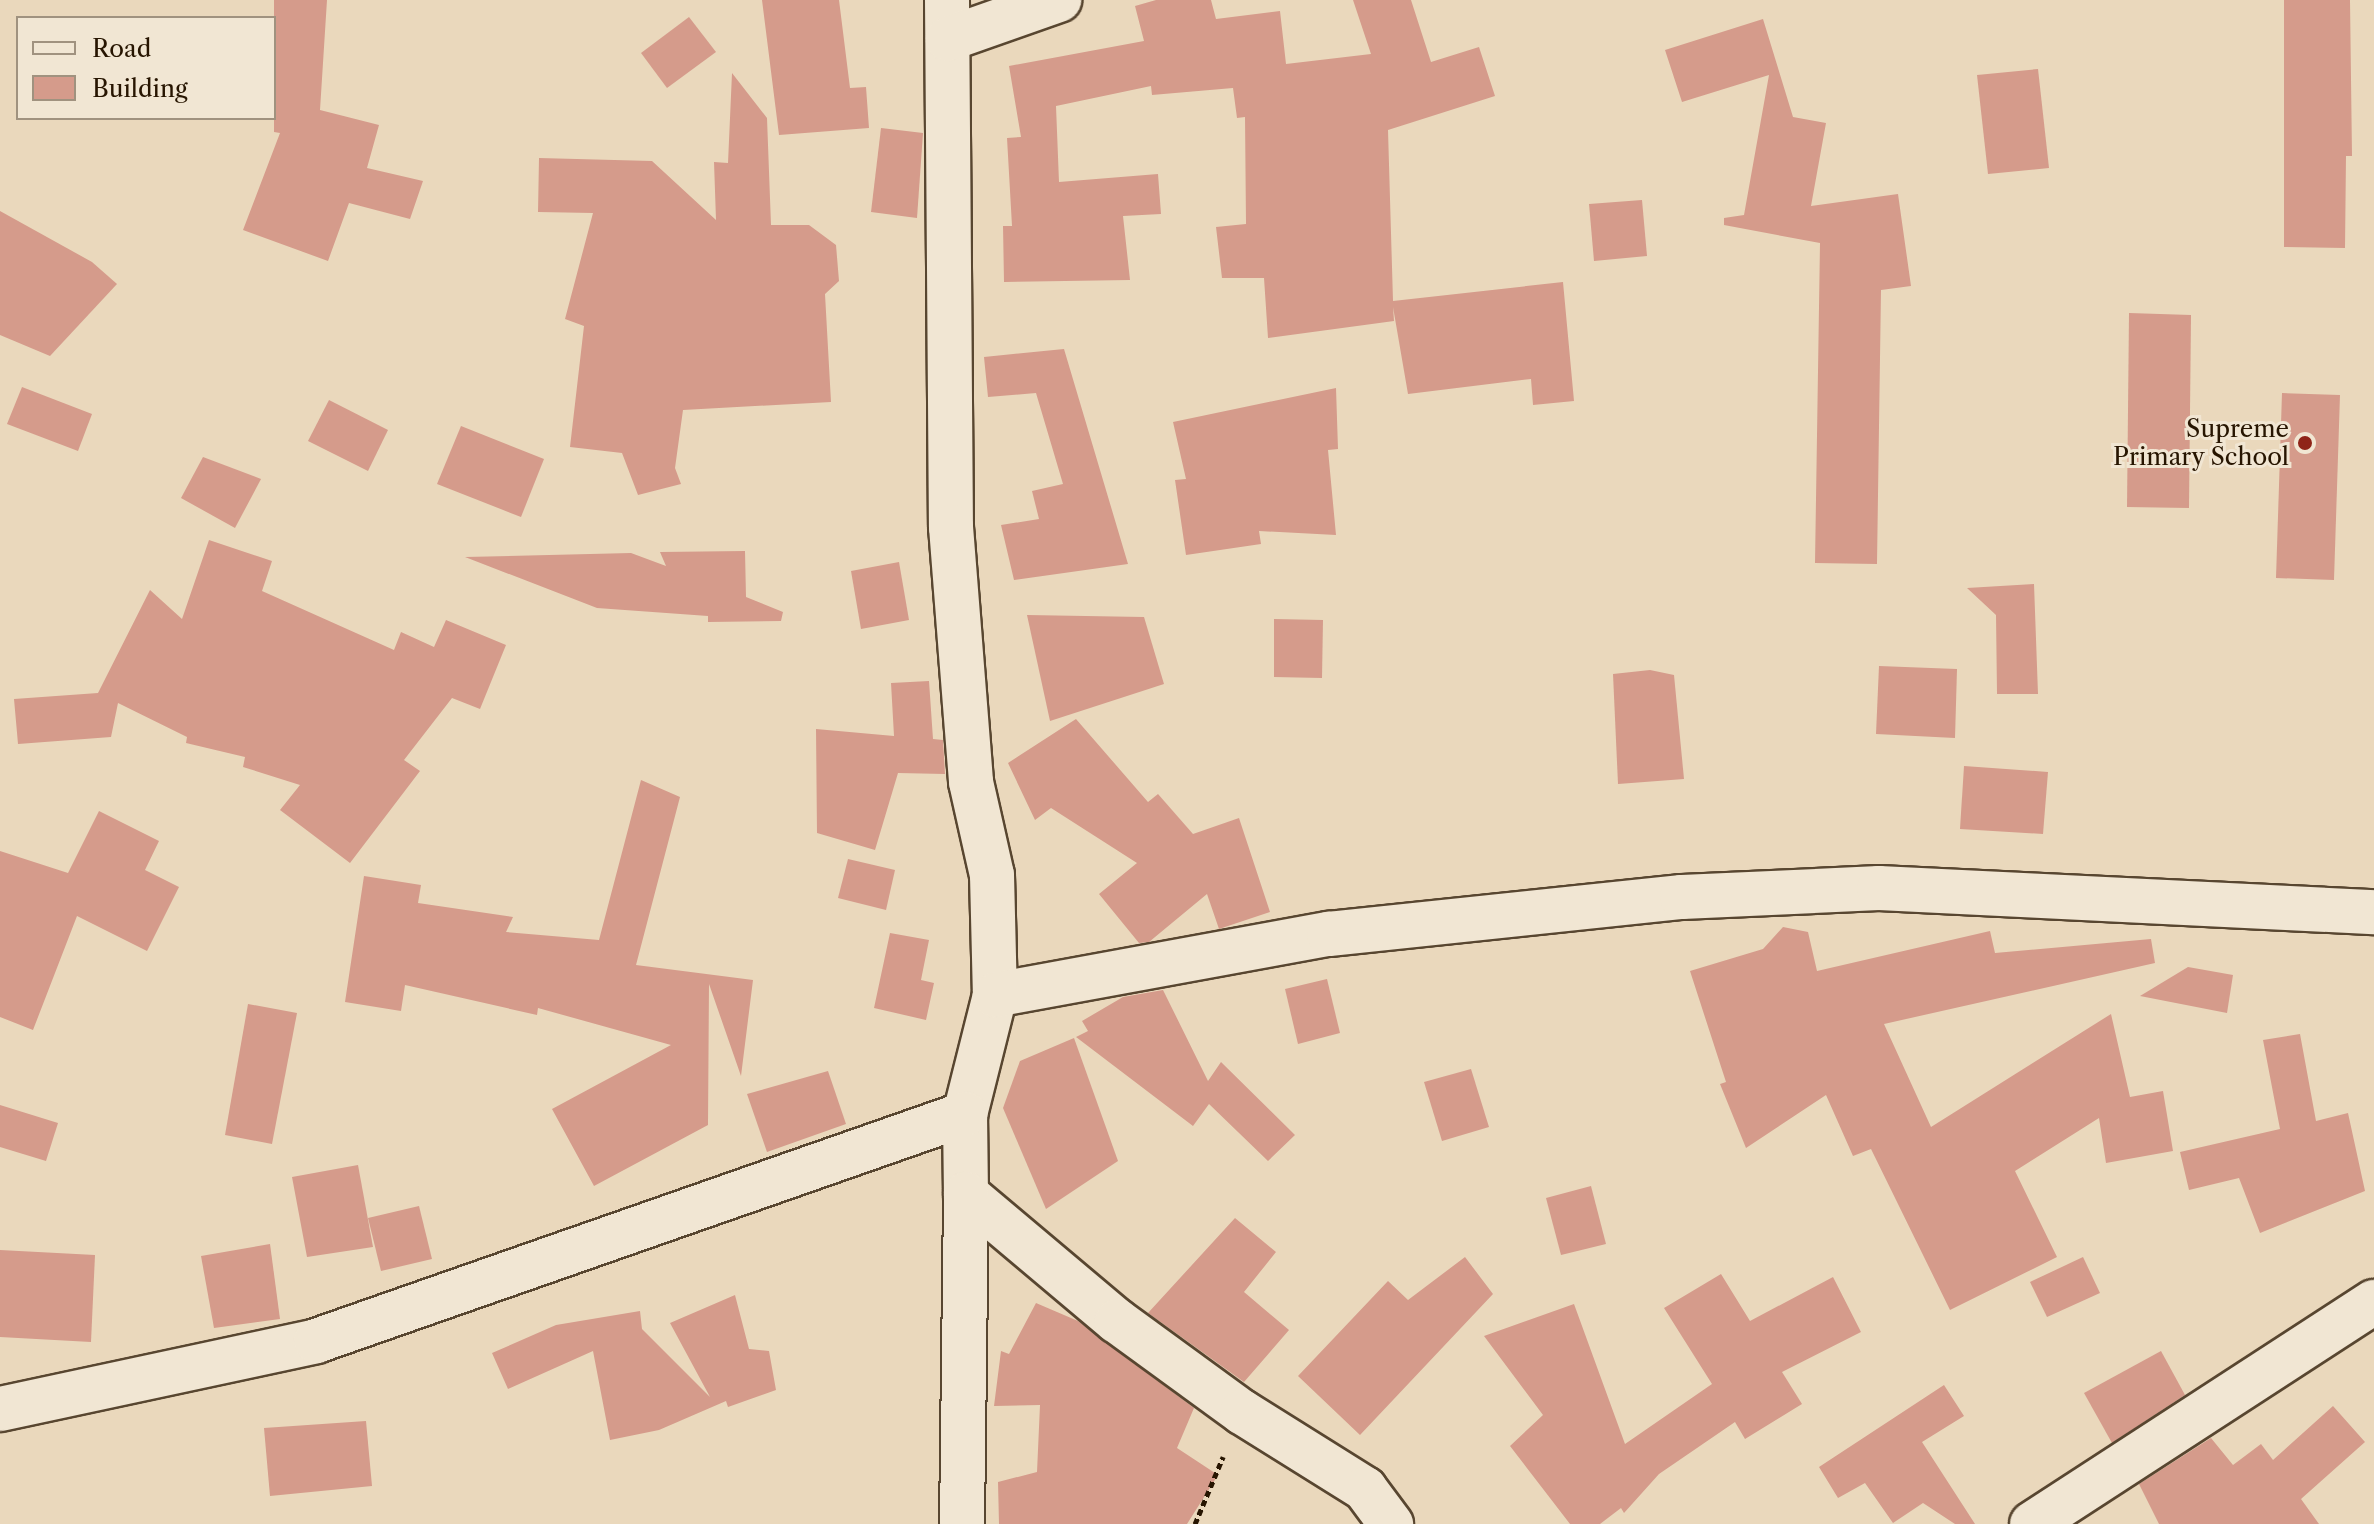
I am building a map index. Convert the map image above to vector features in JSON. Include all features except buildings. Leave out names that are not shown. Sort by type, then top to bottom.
[{"type":"street","points":[[962,1524],[965,1114],[995,995],[992,875],[971,782],[951,527],[947,20],[1059,0]]},
{"type":"street","points":[[995,995],[1329,934],[1682,897],[1879,888],[2374,912]]},
{"type":"street","points":[[0,1409],[316,1341],[965,1114]]},
{"type":"street","points":[[966,1194],[1117,1321],[1242,1412],[1365,1489],[1391,1524]]},
{"type":"street","points":[[2032,1524],[2374,1302]]},
{"type":"path","points":[[1195,1524],[1242,1412]]},
{"type":"place","name":"Supreme Primary School","points":[[2305,443]]}]
